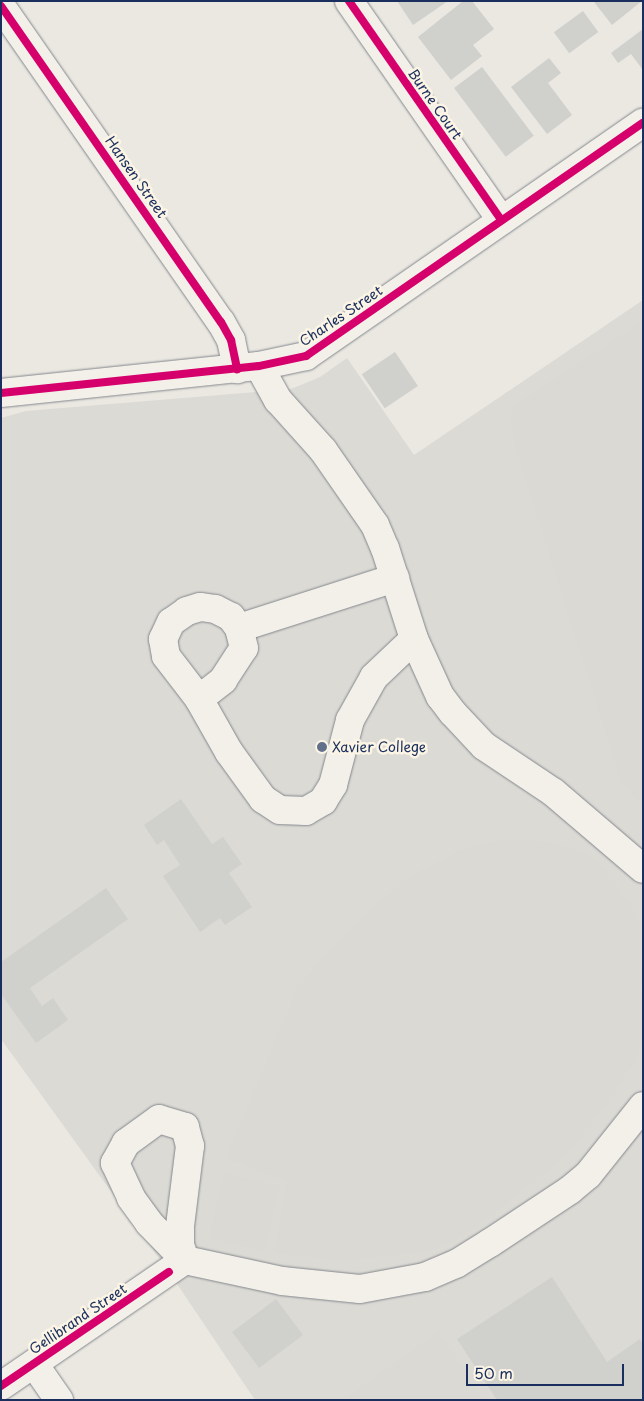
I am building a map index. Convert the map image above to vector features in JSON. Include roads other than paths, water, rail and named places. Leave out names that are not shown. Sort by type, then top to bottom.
[{"type":"street","name":"Burne Court","points":[[349,1],[501,220]]},
{"type":"street","name":"Hansen Street","points":[[1,6],[221,322],[236,355],[323,450],[361,502],[386,548],[414,640],[440,696],[469,732],[484,746],[553,792],[643,869]]},
{"type":"street","name":"Charles Street","points":[[1,393],[248,368],[306,356],[643,123]]},
{"type":"street","points":[[239,628],[395,578]]},
{"type":"street","points":[[199,699],[223,680],[236,664],[244,648],[239,628],[224,612],[200,607],[179,615],[167,630],[164,639],[166,656],[199,699],[229,752],[263,798],[280,810],[306,811],[323,801],[334,785],[350,720],[374,677],[414,640]]},
{"type":"street","points":[[177,1266],[190,1146],[185,1127],[159,1119],[126,1143],[115,1163],[131,1198],[177,1266],[324,1288],[360,1289],[426,1277],[456,1264],[570,1190],[588,1174],[643,1106]]},
{"type":"street","name":"Gellibrand Street","points":[[1,1386],[177,1266]]},
{"type":"street","points":[[34,1364],[58,1400]]},
{"type":"place","name":"Xavier College","points":[[322,747]]}]
